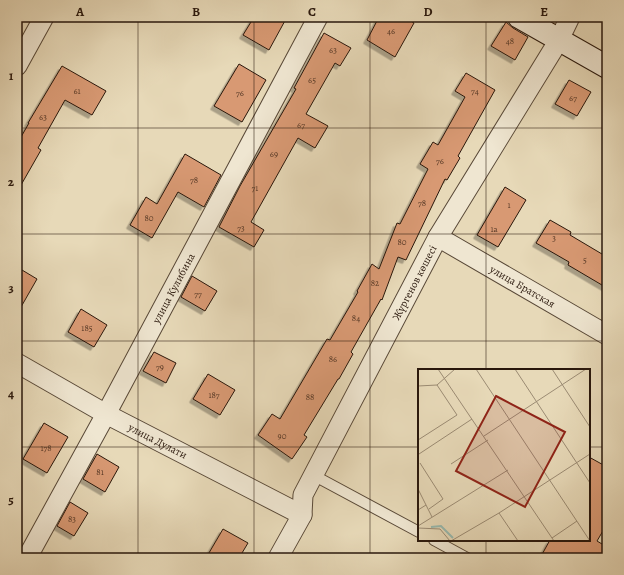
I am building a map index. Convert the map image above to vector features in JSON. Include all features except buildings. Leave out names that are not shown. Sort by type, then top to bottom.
[{"type":"street","points":[[17,66],[44,17]]},
{"type":"street","name":"улица Кулибина","points":[[26,558],[106,414],[318,17]]},
{"type":"street","points":[[519,17],[607,67]]},
{"type":"street","name":"Жүргенов көшесі","points":[[278,558],[302,515],[303,495],[438,237],[559,40],[570,17]]},
{"type":"street","name":"улица Братская","points":[[438,237],[607,335]]},
{"type":"street","name":"улица Дулати","points":[[17,363],[106,414],[302,515]]},
{"type":"lane","points":[[313,475],[418,531]]},
{"type":"lane","points":[[436,541],[467,558]]}]
